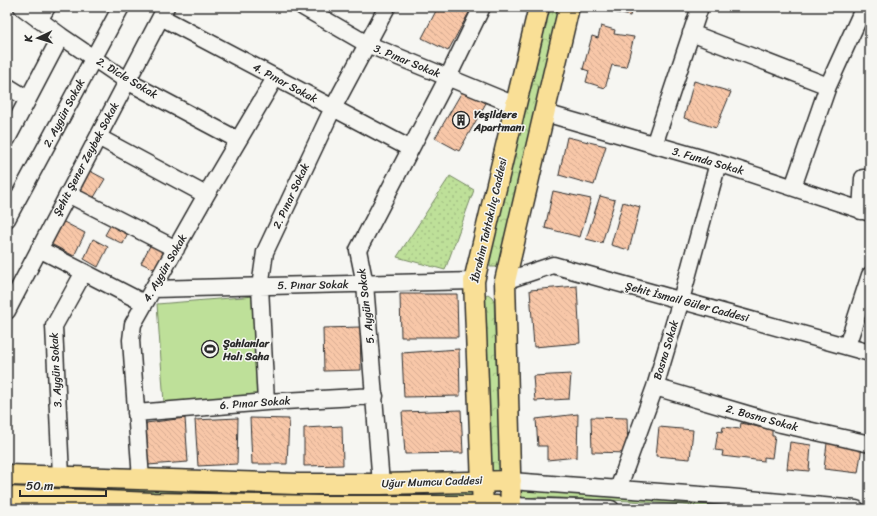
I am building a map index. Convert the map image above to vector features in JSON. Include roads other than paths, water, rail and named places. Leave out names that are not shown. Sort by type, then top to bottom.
[{"type":"main road","name":"İbrahim Tahtakılıç Caddesi","points":[[483,508],[474,281],[539,7]]},
{"type":"main road","points":[[511,507],[505,281],[569,7]]},
{"type":"main road","points":[[474,281],[505,281]]},
{"type":"main road","name":"Uğur Mumcu Caddesi","points":[[7,475],[381,484],[481,480],[511,481]]},
{"type":"main road","name":"Uğur Mumcu Caddesi","points":[[7,497],[153,506],[321,508],[511,507]]},
{"type":"street","name":"2. Dicle Sokak","points":[[22,7],[43,13],[61,36],[127,81],[238,140]]},
{"type":"street","name":"2. Aygün Sokak","points":[[8,214],[121,7]]},
{"type":"street","name":"2. Pınar Sokak","points":[[266,402],[260,287],[265,252],[333,108],[387,7]]},
{"type":"street","name":"5. Aygün Sokak","points":[[381,484],[365,284],[358,250],[409,148],[448,77],[482,7]]},
{"type":"street","points":[[654,146],[700,7]]},
{"type":"street","points":[[793,187],[828,86],[864,7]]},
{"type":"street","name":"3. Pınar Sokak","points":[[312,9],[367,44],[515,105]]},
{"type":"street","name":"4. Pınar Sokak","points":[[163,12],[275,78],[409,148]]},
{"type":"street","name":"Şehit Şener Zeybek Sokak","points":[[7,311],[163,12]]},
{"type":"street","points":[[691,33],[828,86]]},
{"type":"street","points":[[7,139],[61,36]]},
{"type":"street","name":"4. Aygün Sokak","points":[[141,479],[131,340],[133,324],[206,195],[275,78]]},
{"type":"street","points":[[7,86],[28,99]]},
{"type":"street","name":"3. Funda Sokak","points":[[545,113],[654,146],[718,163],[866,212]]},
{"type":"street","points":[[98,137],[206,195]]},
{"type":"street","name":"Bosna Sokak","points":[[618,489],[655,387],[681,300],[718,163]]},
{"type":"street","points":[[866,212],[863,178],[870,179]]},
{"type":"street","points":[[68,194],[176,249]]},
{"type":"street","points":[[39,249],[144,303]]},
{"type":"street","name":"Şehit İsmail Güler Caddesi","points":[[505,281],[553,265],[870,353]]},
{"type":"street","name":"3. Aygün Sokak","points":[[61,476],[54,326],[84,272]]},
{"type":"street","points":[[847,346],[870,275]]},
{"type":"street","name":"5. Pınar Sokak","points":[[152,289],[474,281]]},
{"type":"street","name":"2. Bosna Sokak","points":[[655,387],[781,424],[870,444]]},
{"type":"street","name":"6. Pınar Sokak","points":[[136,413],[266,402],[375,396]]},
{"type":"street","name":"Uğur Mumcu Caddesi","points":[[511,481],[856,509]]},
{"type":"street","name":"Uğur Mumcu Caddesi","points":[[511,507],[611,509]]},
{"type":"place","name":"Yeşildere Apartmanı","points":[[461,120]]},
{"type":"place","name":"Şahlanlar Halı Saha","points":[[210,349]]}]
